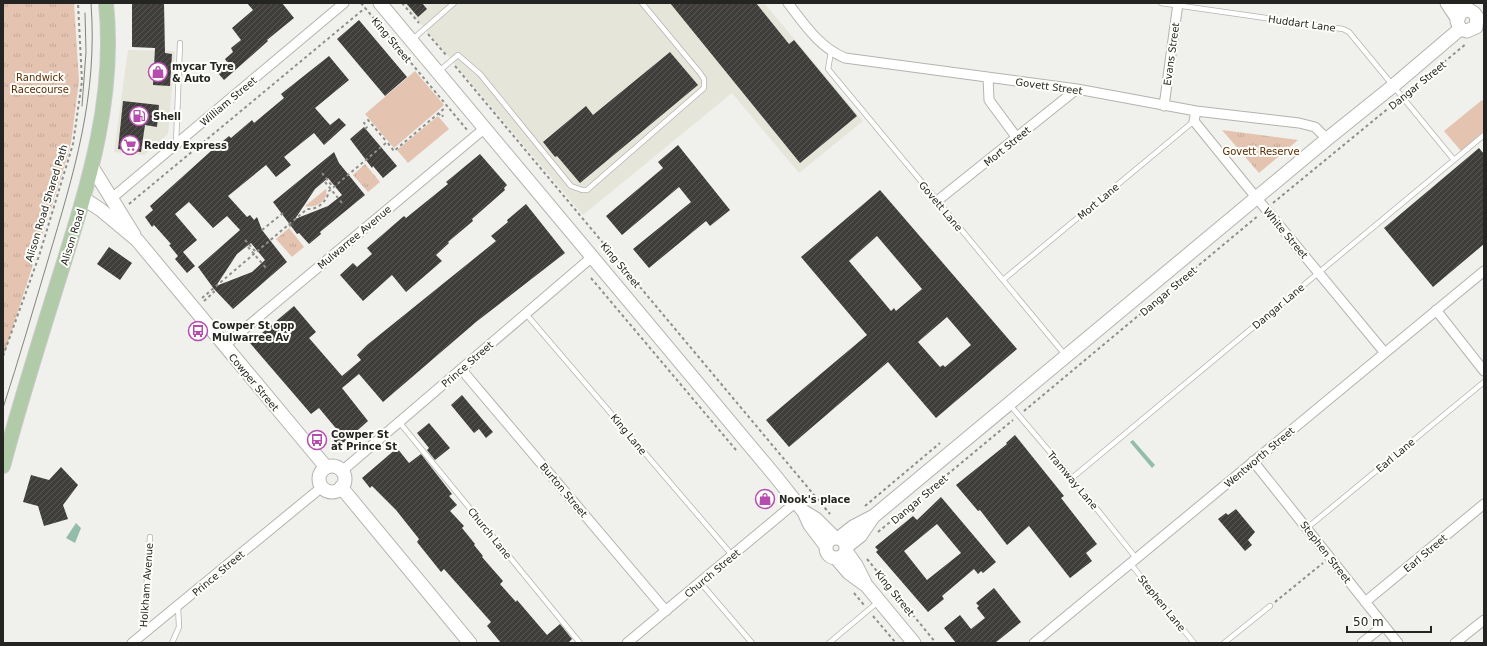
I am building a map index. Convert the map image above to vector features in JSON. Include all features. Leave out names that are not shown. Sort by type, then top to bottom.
[{"type":"main road","name":"Alison Road","points":[[3,466],[92,167],[105,102],[108,34],[106,3]]},
{"type":"street","name":"William Street","points":[[112,198],[344,3]]},
{"type":"street","name":"King Street","points":[[380,3],[800,507],[816,519],[856,566],[866,585],[914,643]]},
{"type":"street","name":"Govett Street","points":[[788,3],[819,42],[831,52],[844,58],[1077,89],[1196,111],[1308,125],[1320,131],[1327,139]]},
{"type":"street","points":[[1447,3],[1461,15],[1470,31],[1480,30],[1476,15],[1461,15]]},
{"type":"street","name":"Evans Street","points":[[1164,106],[1178,4]]},
{"type":"street","name":"Dangar Street","points":[[838,546],[853,527],[874,516],[1327,139],[1393,86],[1461,15]]},
{"type":"street","points":[[988,77],[989,100],[1017,138]]},
{"type":"street","name":"Mort Street","points":[[937,201],[1077,89]]},
{"type":"street","points":[[1194,121],[1196,111]]},
{"type":"street","name":"White Street","points":[[1194,121],[1385,353]]},
{"type":"street","name":"Mulwarree Avenue","points":[[224,346],[484,128]]},
{"type":"street","name":"Cowper Street","points":[[92,167],[137,240],[326,468]]},
{"type":"street","name":"Cowper Street","points":[[83,198],[105,213],[137,240]]},
{"type":"street","name":"Prince Street","points":[[342,471],[400,423],[592,257]]},
{"type":"street","name":"Wentworth Street","points":[[1034,643],[1484,271]]},
{"type":"street","points":[[1436,310],[1484,371]]},
{"type":"street","name":"Burton Street","points":[[462,369],[666,611]]},
{"type":"street","name":"Stephen Street","points":[[1253,461],[1398,643]]},
{"type":"street","points":[[332,466],[342,471],[344,479],[342,487],[334,491],[330,491],[322,487],[319,476],[326,468],[332,466]]},
{"type":"street","name":"Prince Street","points":[[132,643],[322,487]]},
{"type":"street","points":[[342,487],[470,643]]},
{"type":"street","name":"Earl Street","points":[[1366,602],[1484,504]]},
{"type":"street","name":"Church Street","points":[[630,642],[732,555],[800,507]]},
{"type":"street","points":[[1455,643],[1484,620]]},
{"type":"street","points":[[1362,643],[1384,625]]},
{"type":"lane","points":[[411,40],[454,3]]},
{"type":"lane","points":[[438,72],[458,55],[480,74],[571,186],[587,190],[704,88],[704,79],[700,73],[642,3]]},
{"type":"lane","name":"Huddart Lane","points":[[1161,3],[1178,4],[1343,29],[1349,32],[1454,160]]},
{"type":"lane","points":[[176,145],[180,43]]},
{"type":"lane","name":"Govett Lane","points":[[831,52],[828,69],[1066,356]]},
{"type":"lane","name":"Mort Lane","points":[[1003,280],[1194,121]]},
{"type":"lane","points":[[1482,136],[1484,143]]},
{"type":"lane","name":"Dangar Lane","points":[[1072,478],[1482,136]]},
{"type":"lane","name":"King Lane","points":[[526,314],[732,555]]},
{"type":"lane","name":"Earl Lane","points":[[1307,528],[1484,382]]},
{"type":"lane","name":"Tramway Lane","points":[[1009,404],[1072,478],[1133,560]]},
{"type":"lane","name":"Church Lane","points":[[400,423],[580,643]]},
{"type":"lane","name":"Holkham Avenue","points":[[143,634],[150,537]]},
{"type":"lane","name":"Stephen Lane","points":[[1133,560],[1194,643]]},
{"type":"lane","points":[[700,582],[752,643]]},
{"type":"lane","points":[[829,643],[879,601]]},
{"type":"lane","points":[[172,643],[179,627],[178,606]]},
{"type":"lane","points":[[1224,643],[1270,606]]},
{"type":"path","name":"Alison Road Shared Path","points":[[3,356],[39,256],[73,144],[82,82],[78,3]]},
{"type":"path","name":"King Street","points":[[361,3],[469,132]]},
{"type":"path","name":"King Street","points":[[402,3],[831,516]]},
{"type":"path","points":[[126,207],[365,8]]},
{"type":"path","name":"Dangar Street","points":[[878,533],[1018,415],[1470,41]]},
{"type":"path","points":[[365,128],[367,127],[364,123],[368,120],[394,150],[446,107]]},
{"type":"path","points":[[438,113],[442,116],[443,115]]},
{"type":"path","points":[[203,299],[307,209],[319,206],[325,201],[332,188],[387,142]]},
{"type":"path","points":[[365,156],[363,158],[365,160]]},
{"type":"path","points":[[322,173],[342,203]]},
{"type":"path","points":[[325,182],[332,188]]},
{"type":"path","points":[[262,230],[283,213]]},
{"type":"path","points":[[289,224],[291,227],[293,225]]},
{"type":"path","points":[[245,240],[266,268]]},
{"type":"path","points":[[248,247],[255,253]]},
{"type":"path","points":[[591,278],[738,452]]},
{"type":"path","points":[[213,291],[217,289]]},
{"type":"path","points":[[859,511],[940,443]]},
{"type":"path","name":"King Street","points":[[862,553],[936,643]]},
{"type":"path","points":[[1270,606],[1330,558]]},
{"type":"shaded area","points":[[403,3],[764,3],[863,121],[799,173],[732,93],[583,215]]},
{"type":"shaded area","points":[[128,50],[175,51],[168,134],[144,155],[114,152]]},
{"type":"shaded area","points":[[1133,440],[1155,465],[1152,468],[1130,442]]},
{"type":"shaded area","points":[[76,523],[81,528],[75,543],[66,538]]},
{"type":"green space","name":"Randwick Racecourse","points":[[3,3],[74,3],[79,81],[71,143],[3,358]]},
{"type":"green space","points":[[415,71],[444,105],[394,148],[365,114]]},
{"type":"green space","points":[[1482,100],[1484,102],[1484,131],[1461,151],[1444,131]]},
{"type":"green space","points":[[438,116],[449,129],[408,163],[397,150]]},
{"type":"green space","name":"Govett Reserve","points":[[1222,130],[1298,140],[1259,173]]},
{"type":"green space","points":[[365,164],[380,182],[368,192],[353,175]]},
{"type":"green space","points":[[326,189],[326,197],[321,203],[309,207],[305,206]]},
{"type":"green space","points":[[289,228],[304,247],[292,257],[276,239]]},
{"type":"building","points":[[132,3],[164,3],[165,53],[172,54],[170,86],[153,85],[155,48],[132,47]]},
{"type":"building","points":[[247,3],[282,3],[294,18],[267,40],[268,41],[224,80],[217,72],[227,62],[225,59],[233,52],[231,48],[241,40],[232,28],[253,10]]},
{"type":"building","points":[[406,3],[422,3],[427,9],[418,17]]},
{"type":"building","points":[[670,3],[756,3],[789,44],[794,40],[857,116],[800,163]]},
{"type":"building","points":[[359,20],[407,77],[385,96],[337,39]]},
{"type":"building","points":[[670,52],[698,85],[580,183],[543,142],[586,106],[593,115]]},
{"type":"building","points":[[329,56],[349,80],[315,108],[330,125],[339,118],[346,125],[324,145],[314,133],[284,157],[291,165],[276,177],[266,165],[228,196],[247,217],[250,215],[254,220],[257,217],[262,230],[287,262],[233,309],[214,289],[198,267],[240,230],[227,216],[213,228],[189,202],[175,214],[197,240],[183,252],[195,266],[187,273],[175,259],[178,256],[169,245],[171,244],[154,225],[152,227],[145,217],[153,210],[150,206],[211,151],[229,136],[231,138],[252,120],[254,123],[284,98],[281,94]],"holes":[[[251,243],[265,260],[252,272],[216,286],[237,254]]]},
{"type":"building","points":[[123,101],[159,105],[157,127],[145,125],[141,152],[118,149]]},
{"type":"building","points":[[364,127],[397,166],[383,178],[373,166],[372,168],[350,139]]},
{"type":"building","points":[[678,145],[730,210],[710,226],[706,221],[649,268],[633,249],[691,202],[679,187],[622,235],[606,216],[663,168],[658,162]]},
{"type":"building","points":[[1479,148],[1484,154],[1484,244],[1433,287],[1384,228]]},
{"type":"building","points":[[334,152],[339,163],[365,195],[320,232],[321,234],[309,244],[299,233],[297,234],[273,202]],"holes":[[[328,178],[342,195],[328,206],[295,219],[315,189]]]},
{"type":"building","points":[[480,154],[507,185],[504,188],[505,190],[472,219],[473,221],[448,242],[449,243],[436,255],[442,261],[406,292],[392,275],[363,301],[340,275],[353,263],[357,267],[372,254],[367,248],[404,216],[406,218],[448,184],[446,182]]},
{"type":"building","points":[[880,190],[1017,349],[936,418],[888,362],[789,447],[766,420],[867,335],[801,257]],"holes":[[[877,236],[922,289],[896,311],[894,308],[891,311],[849,261]],[[947,317],[971,345],[945,367],[943,365],[940,367],[918,342]]]},
{"type":"building","points":[[526,204],[565,253],[476,322],[383,402],[359,374],[342,388],[368,421],[342,444],[337,444],[334,441],[335,435],[339,432],[319,408],[311,414],[250,343],[294,306],[316,332],[309,338],[342,376],[361,360],[357,355],[367,345],[496,241],[491,236]]},
{"type":"building","points":[[109,247],[132,263],[120,280],[97,264]]},
{"type":"building","points":[[462,395],[493,432],[486,438],[479,429],[474,433],[451,405]]},
{"type":"building","points":[[429,423],[450,448],[435,460],[427,450],[429,448],[417,433]]},
{"type":"building","points":[[1015,435],[1064,496],[1061,498],[1097,544],[1086,553],[1092,561],[1070,578],[1029,526],[1007,545],[980,510],[978,511],[956,485],[1007,444],[1006,443]]},
{"type":"building","points":[[397,448],[409,463],[421,454],[452,494],[449,496],[457,505],[450,511],[464,526],[462,528],[475,544],[474,545],[483,556],[482,557],[503,581],[500,584],[516,602],[517,600],[547,635],[560,624],[572,639],[568,643],[501,643],[487,626],[491,622],[444,569],[441,572],[417,542],[419,539],[396,510],[372,486],[370,488],[362,478]]},
{"type":"building","points":[[61,467],[78,485],[63,505],[68,519],[44,526],[38,506],[23,502],[31,475],[49,480]]},
{"type":"building","points":[[941,497],[996,562],[983,573],[981,571],[978,574],[974,569],[942,596],[944,599],[928,612],[876,552],[878,550],[875,547],[913,516],[917,520]],"holes":[[[937,524],[961,553],[927,580],[904,551]]]},
{"type":"building","points":[[1236,509],[1255,532],[1248,540],[1252,545],[1245,551],[1218,519],[1226,513],[1228,515]]},
{"type":"building","points":[[994,588],[1021,622],[995,643],[956,643],[944,628],[960,615],[971,629],[985,618],[977,608],[979,606],[976,603]]},
{"type":"tram line","points":[[3,408],[58,228],[82,134],[91,70],[91,3]]},
{"type":"tram line","points":[[82,106],[86,52],[85,13]]},
{"type":"place","name":"mycar Tyre & Auto","points":[[158,72]]},
{"type":"place","name":"Shell","points":[[139,116]]},
{"type":"place","name":"Reddy Express","points":[[130,145]]},
{"type":"place","name":"Cowper St opp Mulwarree Av","points":[[198,331]]},
{"type":"place","name":"Cowper St at Prince St","points":[[317,440]]},
{"type":"place","name":"Nook's place","points":[[765,499]]}]
